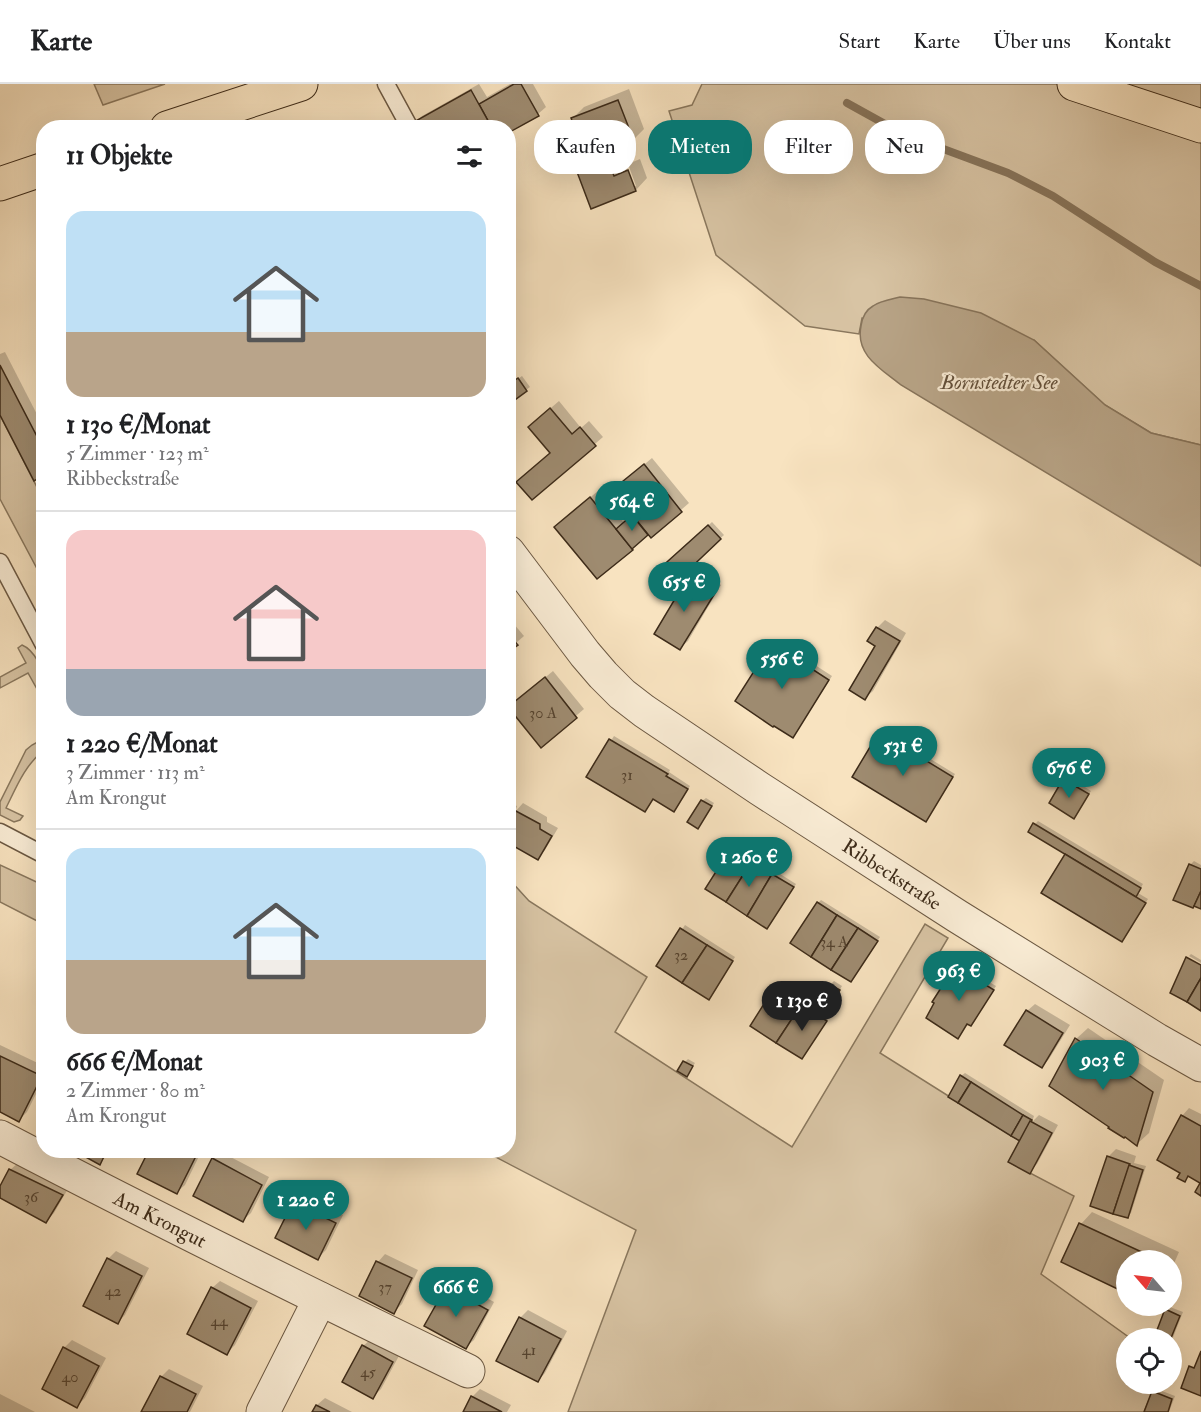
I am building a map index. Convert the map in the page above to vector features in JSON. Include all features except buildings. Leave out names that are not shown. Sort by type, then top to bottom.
[{"type":"main road","points":[[199,120],[301,84]]},
{"type":"main road","points":[[1074,84],[1201,126]]},
{"type":"main road","points":[[0,184],[36,172]]},
{"type":"street","name":"Ribbeckstraße","points":[[516,563],[603,675],[644,711],[957,916],[1201,1065]]},
{"type":"street","name":"Am Krongut","points":[[0,1137],[36,1156]]},
{"type":"street","name":"Am Krongut","points":[[40,1158],[468,1371]]},
{"type":"street","points":[[263,1412],[320,1299]]},
{"type":"lane","points":[[386,84],[406,120]]},
{"type":"lane","points":[[0,562],[36,630]]},
{"type":"lane","points":[[0,832],[36,851]]},
{"type":"shaded area","points":[[94,84],[165,84],[103,105]]},
{"type":"shaded area","points":[[702,84],[1201,84],[1201,445],[1151,433],[1105,405],[1034,340],[862,318],[859,334],[805,326],[716,255],[690,174],[752,174],[752,120],[672,120],[669,111],[692,105]]},
{"type":"shaded area","points":[[0,415],[36,485],[36,567],[0,499]]},
{"type":"shaded area","points":[[22,645],[26,647],[36,659],[36,687],[28,673],[0,688],[0,677],[26,663],[18,648]]},
{"type":"shaded area","points":[[36,743],[36,758],[26,770],[6,808],[23,816],[14,822],[0,815],[0,802],[26,750]]},
{"type":"shaded area","points":[[0,865],[36,882],[36,920],[0,902]]},
{"type":"shaded area","points":[[516,887],[529,901],[647,977],[615,1032],[792,1147],[925,924],[948,938],[880,1053],[1020,1141],[1009,1162],[1074,1196],[1041,1274],[1116,1328],[1116,1394],[1151,1394],[1144,1412],[568,1412],[636,1230],[497,1158],[516,1158]]},
{"type":"water","name":"Bornstedter See","points":[[900,297],[924,299],[981,313],[1034,340],[1105,405],[1151,433],[1201,445],[1201,566],[901,385],[878,367],[862,345],[860,336],[862,320],[866,312],[876,304]]},
{"type":"waterway","points":[[847,103],[903,134],[1008,173],[1053,196],[1155,262],[1201,286]]}]
